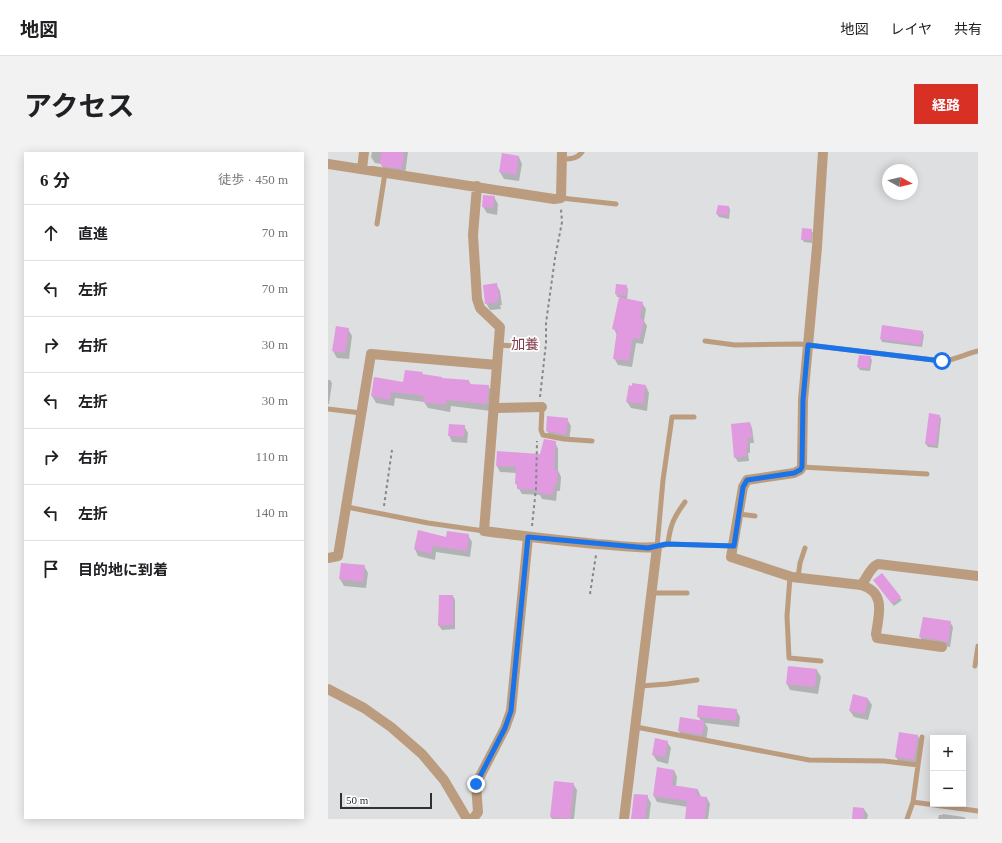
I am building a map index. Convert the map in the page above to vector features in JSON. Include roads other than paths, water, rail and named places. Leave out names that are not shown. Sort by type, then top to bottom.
[{"type":"street","points":[[362,169],[364,152]]},
{"type":"street","points":[[823,152],[803,400],[802,467],[794,473],[747,480],[743,487],[731,557],[794,577],[870,587],[878,599],[880,606],[876,634],[877,638],[942,647]]},
{"type":"street","points":[[328,164],[559,198],[562,155]]},
{"type":"street","points":[[477,186],[473,235],[477,299],[480,308],[500,327],[484,531],[598,544],[648,548],[658,547],[624,819]]},
{"type":"street","points":[[328,558],[338,556],[371,354],[497,365]]},
{"type":"street","points":[[494,408],[542,407]]},
{"type":"street","points":[[473,819],[478,812],[476,784],[505,728],[511,711],[528,537]]},
{"type":"street","points":[[861,585],[866,580],[873,566],[878,564],[978,576]]},
{"type":"street","points":[[328,689],[364,708],[391,727],[422,754],[444,780],[467,819]]},
{"type":"lane","points":[[562,155],[574,158],[579,156],[582,152]]},
{"type":"lane","points":[[377,224],[385,173]]},
{"type":"lane","points":[[559,198],[616,204]]},
{"type":"lane","points":[[705,341],[735,345],[787,343],[942,361],[952,360],[978,351]]},
{"type":"lane","points":[[498,345],[531,347]]},
{"type":"lane","points":[[542,407],[541,430],[543,435],[564,439],[592,441]]},
{"type":"lane","points":[[328,409],[361,413]]},
{"type":"lane","points":[[694,417],[672,417],[663,480],[658,547],[668,544],[734,546]]},
{"type":"lane","points":[[802,467],[927,474]]},
{"type":"lane","points":[[668,544],[672,523],[676,514],[685,502]]},
{"type":"lane","points":[[347,507],[428,523],[484,531]]},
{"type":"lane","points":[[739,514],[755,516]]},
{"type":"lane","points":[[805,548],[794,577],[787,616],[789,658],[821,661]]},
{"type":"lane","points":[[652,592],[687,593]]},
{"type":"lane","points":[[975,666],[978,646]]},
{"type":"lane","points":[[641,686],[697,680]]},
{"type":"lane","points":[[636,728],[809,760],[884,762],[918,765]]},
{"type":"lane","points":[[907,819],[913,802],[922,737]]},
{"type":"lane","points":[[913,802],[978,811]]},
{"type":"district","name":"加養","points":[[525,344]]}]
